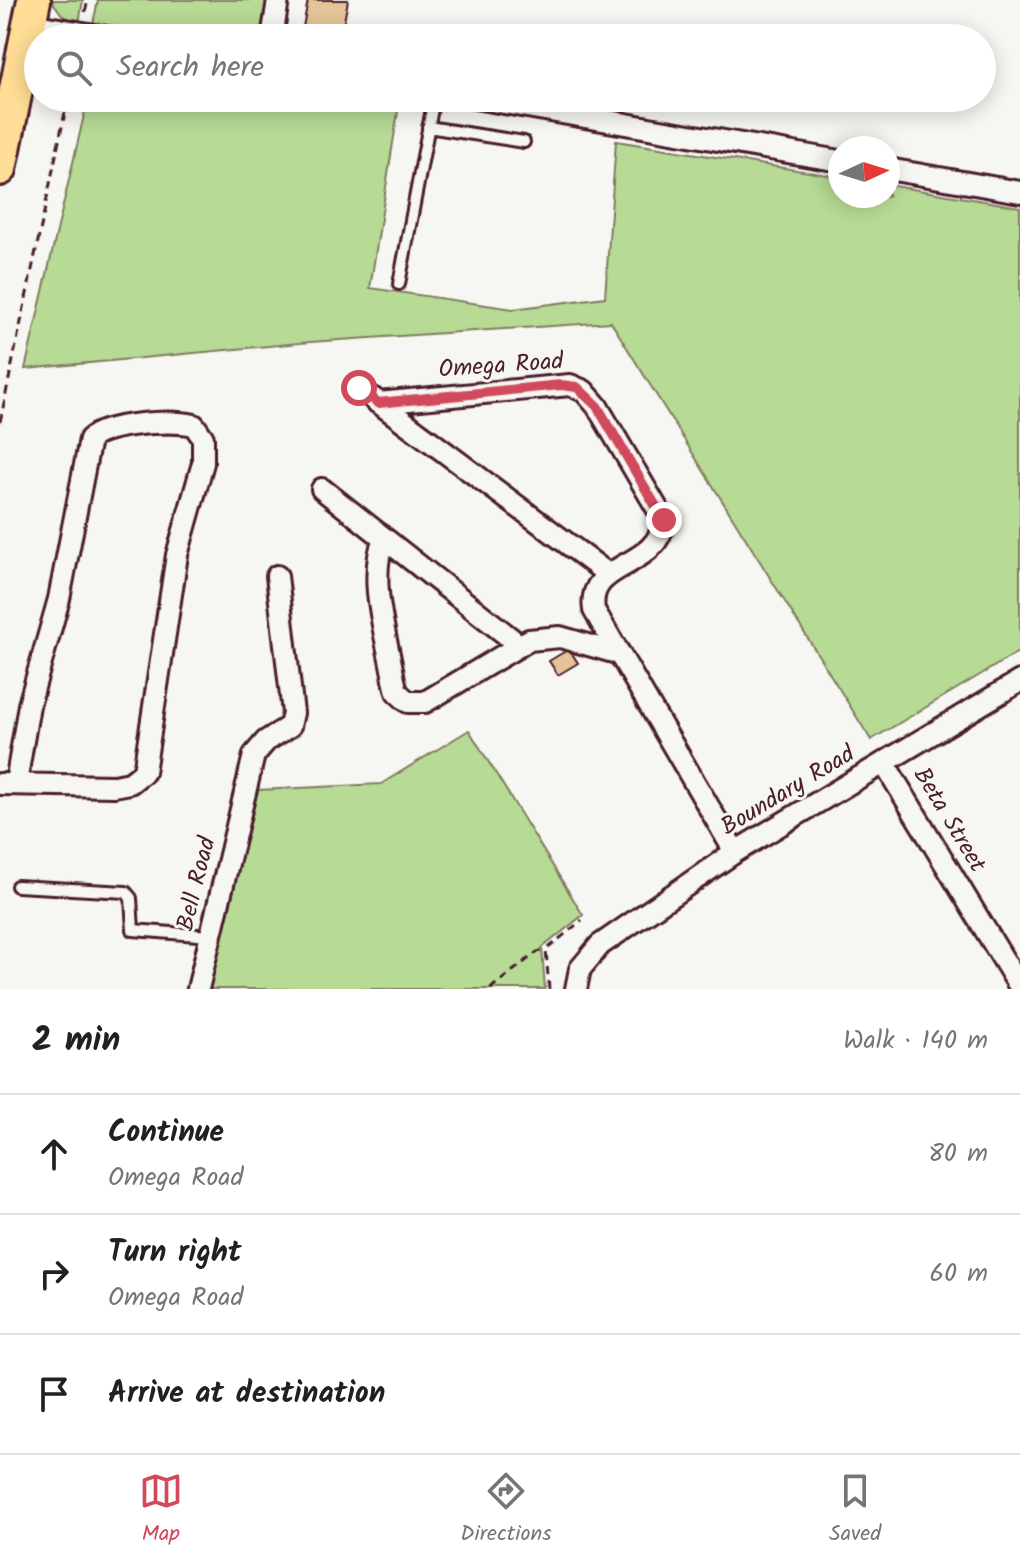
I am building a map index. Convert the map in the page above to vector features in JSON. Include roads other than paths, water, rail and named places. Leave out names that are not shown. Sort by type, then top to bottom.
[{"type":"main road","points":[[0,169],[24,51]]},
{"type":"street","points":[[274,24],[278,0]]},
{"type":"street","points":[[32,12],[69,24]]},
{"type":"street","points":[[556,112],[828,159]]},
{"type":"street","points":[[900,171],[1020,192]]},
{"type":"street","name":"Omega Road","points":[[378,403],[561,385],[584,391],[597,406],[664,520],[653,549],[608,574]]},
{"type":"street","points":[[359,388],[608,574],[597,588],[593,603],[735,852]]},
{"type":"street","points":[[168,422],[194,425],[203,438],[203,463],[177,555],[144,772],[130,783],[114,786],[8,784],[59,599],[90,439],[108,429],[168,422]]},
{"type":"street","points":[[322,489],[518,644]]},
{"type":"street","points":[[384,538],[376,567],[394,680],[403,699],[416,704],[425,702],[518,644],[560,637],[620,654]]},
{"type":"street","name":"Bell Road","points":[[198,989],[254,755],[266,741],[290,726],[293,713],[277,576]]},
{"type":"street","name":"Boundary Road","points":[[576,989],[580,969],[589,955],[735,852],[1020,681]]},
{"type":"street","name":"Beta Street","points":[[884,763],[1020,987]]},
{"type":"lane","points":[[399,284],[431,112]]},
{"type":"lane","points":[[428,127],[524,142]]},
{"type":"lane","points":[[17,886],[126,892],[131,898],[133,930],[211,936]]}]
